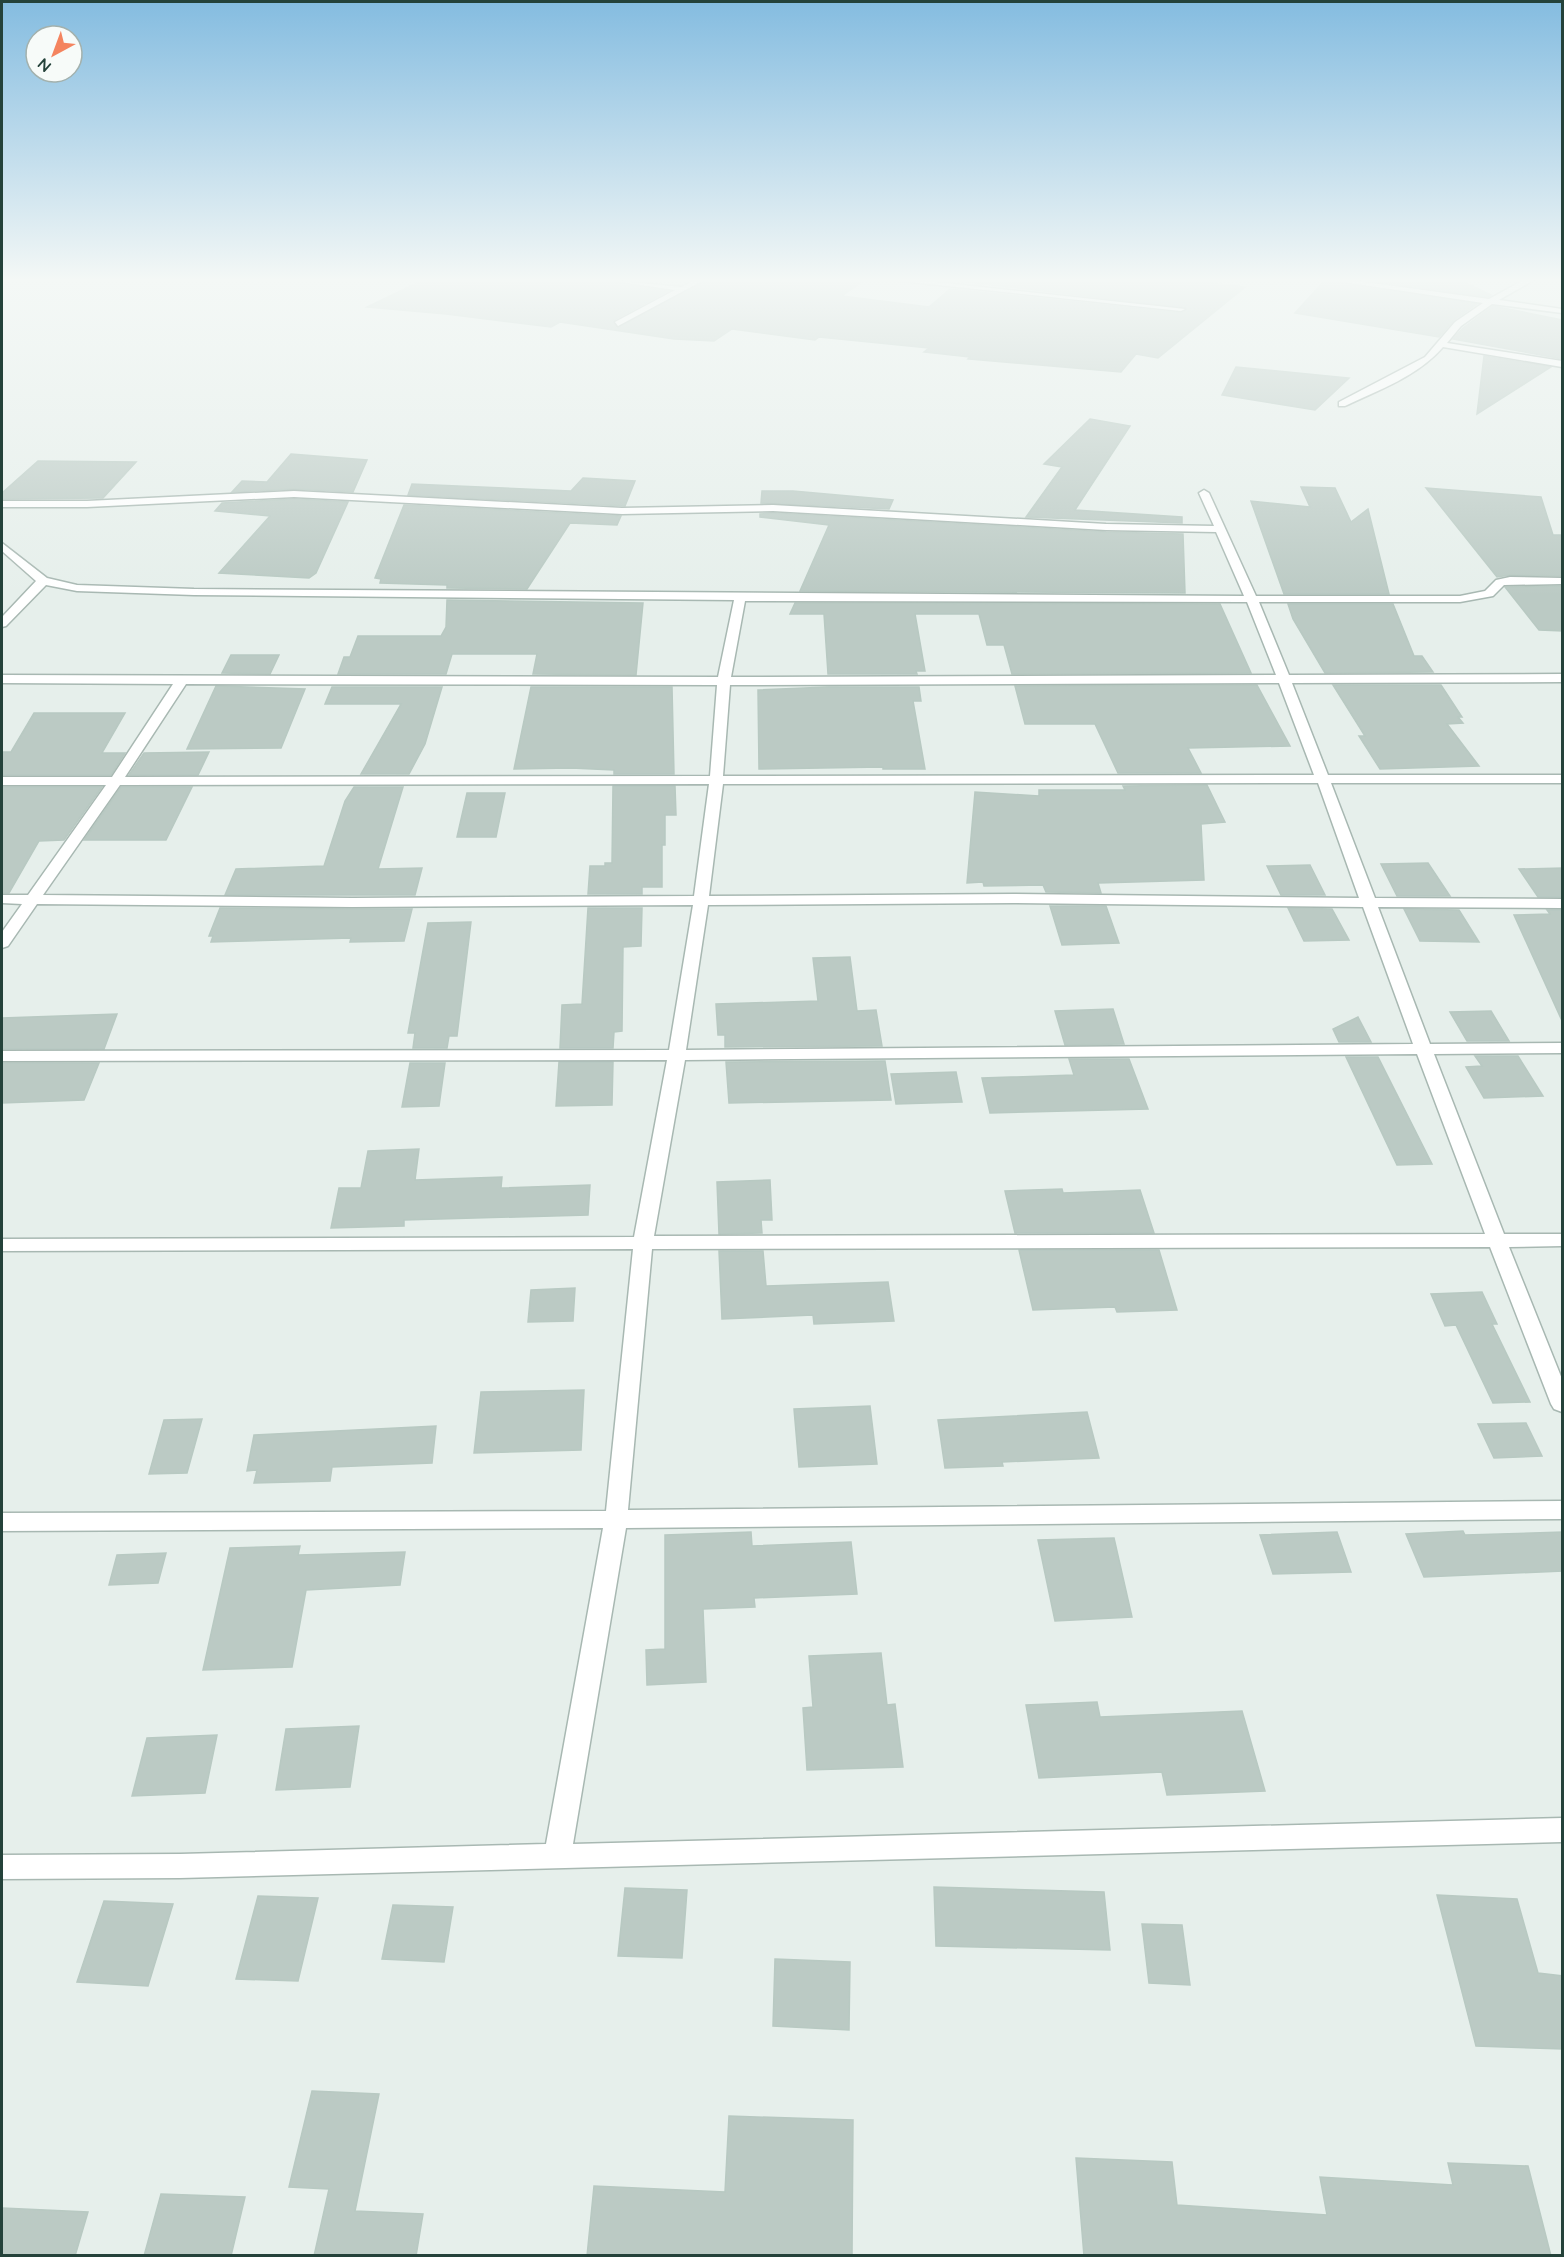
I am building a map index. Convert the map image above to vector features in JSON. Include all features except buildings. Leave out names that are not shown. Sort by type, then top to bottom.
[{"type":"street","points":[[1342,404],[1378,385]]},
{"type":"street","points":[[1204,493],[1286,680],[1424,1049],[1563,1404]]},
{"type":"street","points":[[2,504],[87,504],[294,494],[622,511],[773,508],[1106,527],[1221,529]]},
{"type":"street","points":[[2,546],[43,581],[77,588],[194,592],[740,597],[1460,598],[1489,594],[1500,582],[1510,580],[1563,581]]},
{"type":"street","points":[[2,623],[43,581]]},
{"type":"street","points":[[557,1857],[616,1520],[643,1242],[677,1055],[701,901],[716,782],[724,681],[740,597]]},
{"type":"street","points":[[2,679],[724,681],[1563,678]]},
{"type":"street","points":[[2,943],[115,782],[182,680]]},
{"type":"street","points":[[2,781],[716,782],[1324,778],[1563,779]]},
{"type":"street","points":[[2,899],[211,903],[939,898],[1370,904],[1563,903]]},
{"type":"street","points":[[2,1056],[677,1055],[1563,1048]]},
{"type":"street","points":[[2,1245],[1563,1239]]},
{"type":"street","points":[[2,1522],[616,1520],[1563,1510]]},
{"type":"street","points":[[2,1868],[557,1857],[1563,1830]]}]
